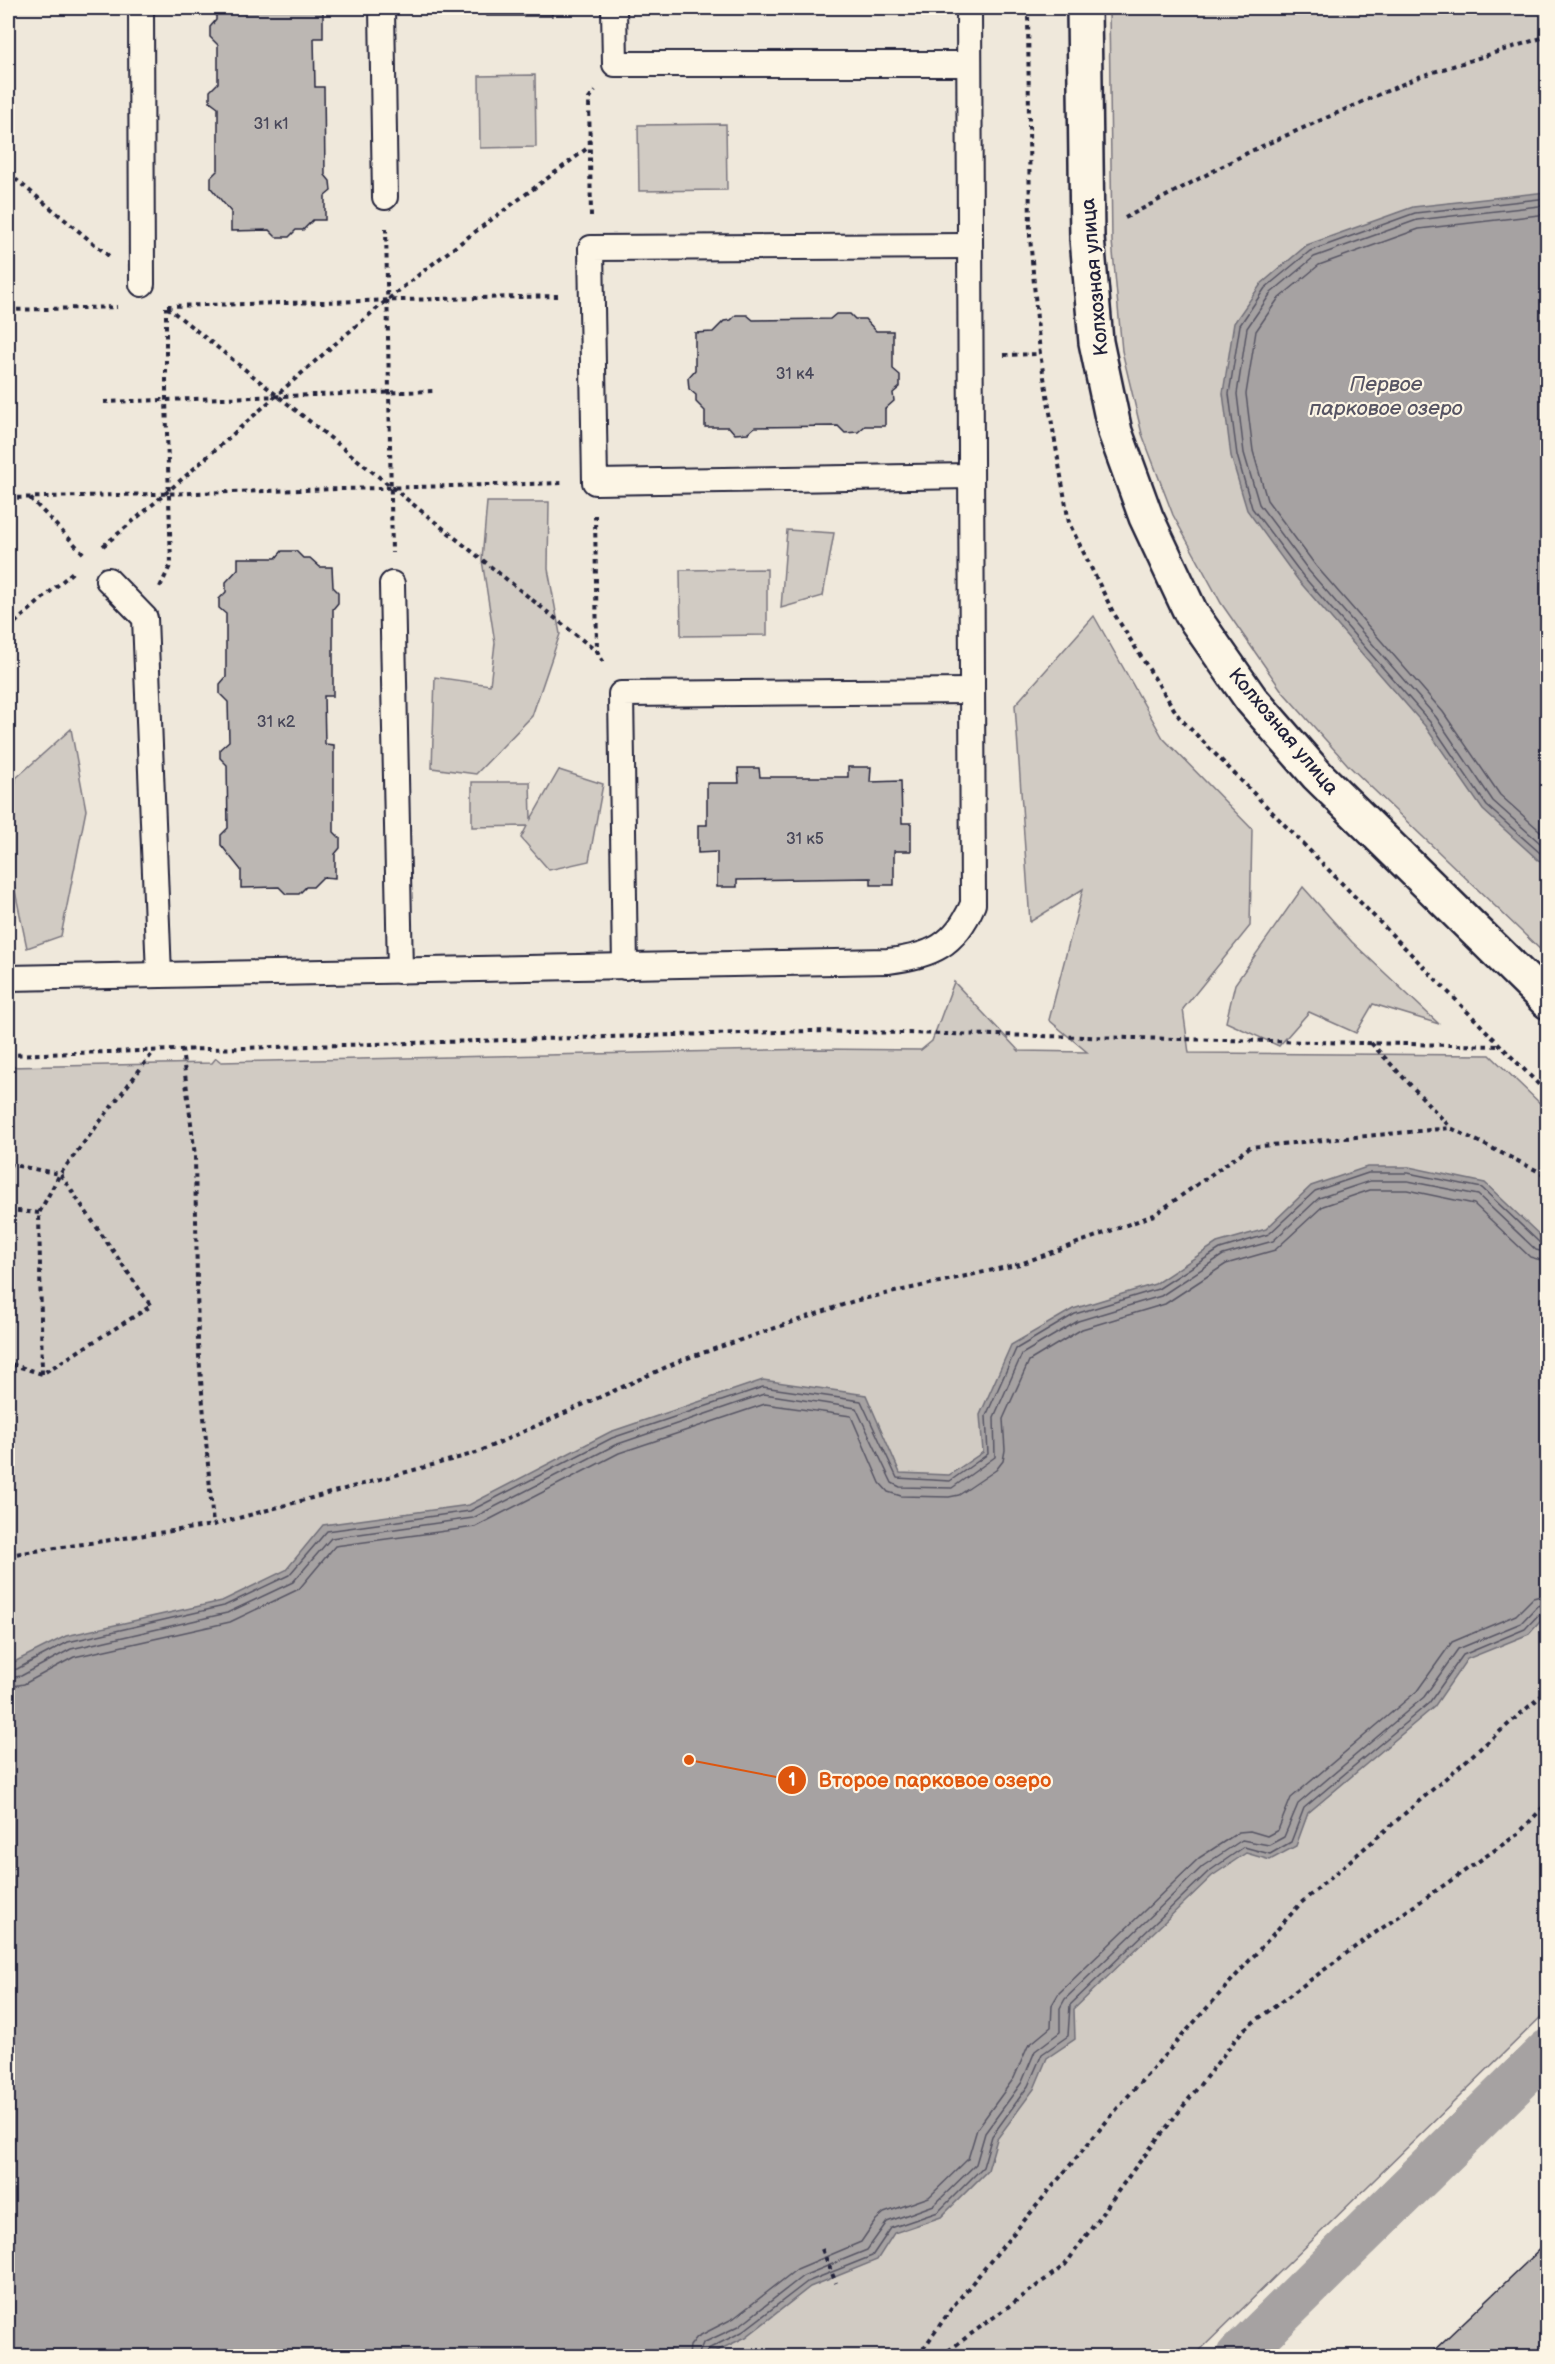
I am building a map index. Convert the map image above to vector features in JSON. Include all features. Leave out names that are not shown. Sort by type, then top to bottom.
[{"type":"main road","name":"Колхозная улица","points":[[1084,8],[1087,238],[1096,342],[1115,432],[1146,517],[1191,613],[1251,699],[1317,775],[1548,1002]]},
{"type":"lane","points":[[141,8],[142,284]]},
{"type":"lane","points":[[382,8],[385,197]]},
{"type":"lane","points":[[614,8],[615,64],[969,64]]},
{"type":"lane","points":[[8,978],[888,961],[917,958],[941,946],[964,926],[973,904],[969,8]]},
{"type":"lane","points":[[970,246],[591,248],[595,482],[971,476]]},
{"type":"lane","points":[[108,580],[145,618],[159,975]]},
{"type":"lane","points":[[392,584],[400,971]]},
{"type":"lane","points":[[625,967],[621,694],[972,691]]},
{"type":"path","points":[[1087,238],[1251,151],[1400,86],[1548,36]]},
{"type":"path","points":[[591,248],[590,99],[615,64]]},
{"type":"path","points":[[8,629],[88,558],[170,492],[276,395],[387,300],[590,147]]},
{"type":"path","points":[[8,173],[166,306],[597,651],[621,694]]},
{"type":"path","points":[[385,197],[392,584]]},
{"type":"path","points":[[155,306],[592,295]]},
{"type":"path","points":[[166,306],[166,399],[171,564]]},
{"type":"path","points":[[8,310],[121,307]]},
{"type":"path","points":[[104,402],[433,391]]},
{"type":"path","points":[[8,498],[595,482],[597,651]]},
{"type":"path","points":[[30,497],[108,580]]},
{"type":"path","points":[[8,1055],[811,1031],[1499,1046]]},
{"type":"path","points":[[1371,1043],[1451,1128],[1548,1176]]},
{"type":"path","points":[[182,1049],[195,1156],[198,1344],[213,1525]]},
{"type":"path","points":[[42,1374],[39,1212],[60,1174],[155,1050]]},
{"type":"path","points":[[8,1555],[213,1525],[476,1453],[682,1360],[854,1301],[1020,1264],[1154,1215],[1250,1147],[1451,1128]]},
{"type":"path","points":[[8,1164],[60,1174],[151,1306],[42,1374],[8,1363]]},
{"type":"path","points":[[8,1210],[39,1212]]},
{"type":"path","points":[[918,2356],[954,2305],[1121,2104],[1301,1903],[1548,1690]]},
{"type":"path","points":[[941,2356],[1065,2265],[1134,2169],[1243,2030],[1359,1944],[1518,1834],[1548,1802]]},
{"type":"path","points":[[822,2249],[836,2283]]},
{"type":"shaded area","points":[[1109,8],[1547,8],[1547,956],[1348,765],[1282,691],[1221,603],[1173,515],[1142,434],[1122,351],[1112,241]]},
{"type":"shaded area","points":[[535,75],[536,147],[480,148],[479,76]]},
{"type":"shaded area","points":[[726,124],[727,190],[639,191],[638,125]]},
{"type":"shaded area","points":[[487,502],[549,502],[548,569],[560,634],[532,716],[476,774],[432,768],[435,677],[490,685],[495,643],[482,560]]},
{"type":"shaded area","points":[[787,530],[834,533],[823,596],[781,608]]},
{"type":"shaded area","points":[[767,569],[767,635],[681,636],[680,570]]},
{"type":"shaded area","points":[[1094,616],[1163,738],[1252,829],[1250,926],[1183,1009],[1189,1053],[1490,1055],[1547,1110],[1547,2011],[1194,2356],[8,2356],[8,1067],[212,1063],[216,1058],[221,1062],[817,1049],[921,1050],[932,1041],[954,982],[1019,1051],[1087,1052],[1049,1020],[1083,889],[1030,922],[1015,705]]},
{"type":"shaded area","points":[[71,729],[86,810],[61,936],[27,948],[8,858],[16,778]]},
{"type":"shaded area","points":[[559,770],[603,784],[589,861],[549,870],[521,838],[527,826],[472,827],[472,782],[530,782],[531,819]]},
{"type":"shaded area","points":[[1303,887],[1352,942],[1439,1024],[1373,1004],[1356,1033],[1309,1012],[1279,1046],[1226,1022],[1235,984]]},
{"type":"water","name":"Первое парковое озеро","points":[[1548,192],[1547,868],[1483,810],[1425,726],[1298,580],[1247,510],[1231,456],[1223,393],[1234,323],[1261,284],[1307,245],[1413,207]]},
{"type":"water","points":[[1367,1167],[1409,1167],[1485,1183],[1547,1242],[1547,1614],[1529,1634],[1467,1659],[1434,1707],[1308,1813],[1296,1846],[1270,1860],[1246,1853],[1212,1876],[1074,2009],[1075,2039],[1047,2058],[1034,2089],[997,2139],[988,2170],[941,2217],[894,2233],[877,2260],[810,2287],[746,2337],[706,2356],[8,2356],[8,1665],[66,1636],[222,1601],[286,1570],[323,1525],[469,1505],[610,1432],[763,1380],[866,1395],[900,1473],[949,1475],[983,1452],[980,1415],[1011,1345],[1073,1309],[1155,1284],[1217,1243],[1266,1229],[1311,1186]]},
{"type":"building","points":[[216,8],[323,8],[323,38],[314,38],[315,87],[324,87],[325,175],[330,181],[331,191],[325,196],[325,220],[313,220],[303,230],[296,230],[289,237],[276,237],[269,230],[231,231],[231,212],[211,188],[211,177],[218,170],[218,107],[210,101],[210,91],[218,83],[218,45],[210,37],[210,27],[216,20]]},
{"type":"building","points":[[487,8],[552,8],[552,16],[487,16]]},
{"type":"building","points":[[836,314],[850,314],[855,319],[865,319],[876,331],[893,331],[893,369],[900,375],[900,387],[893,393],[894,401],[885,409],[885,426],[865,426],[858,432],[845,433],[838,426],[755,427],[748,433],[735,434],[729,427],[705,427],[705,411],[696,402],[696,395],[689,389],[688,378],[695,370],[695,333],[713,332],[724,321],[731,320],[736,315],[747,315],[753,320],[830,319]]},
{"type":"building","points":[[282,551],[296,551],[303,558],[310,558],[320,567],[332,567],[333,587],[338,592],[338,603],[333,609],[333,696],[324,696],[325,744],[334,745],[334,832],[340,838],[340,848],[335,854],[335,878],[323,877],[313,887],[306,887],[299,894],[286,894],[279,887],[241,888],[241,870],[221,845],[221,835],[228,828],[227,765],[220,758],[220,749],[229,741],[228,702],[220,694],[220,684],[226,677],[226,614],[219,608],[219,599],[226,592],[226,582],[238,569],[238,558],[276,558]]},
{"type":"building","points":[[848,767],[871,767],[870,782],[901,781],[902,823],[911,823],[911,851],[894,851],[894,885],[871,885],[871,878],[737,880],[737,887],[717,887],[717,852],[698,853],[698,825],[707,825],[707,783],[739,783],[738,768],[759,768],[760,777],[848,777]]},
{"type":"building","points":[[1548,2242],[1548,2349],[1539,2356],[1428,2356]]},
{"type":"waterway","points":[[1238,2356],[1548,2051]]},
{"type":"place","name":"Второе парковое озеро","points":[[689,1760]]}]
